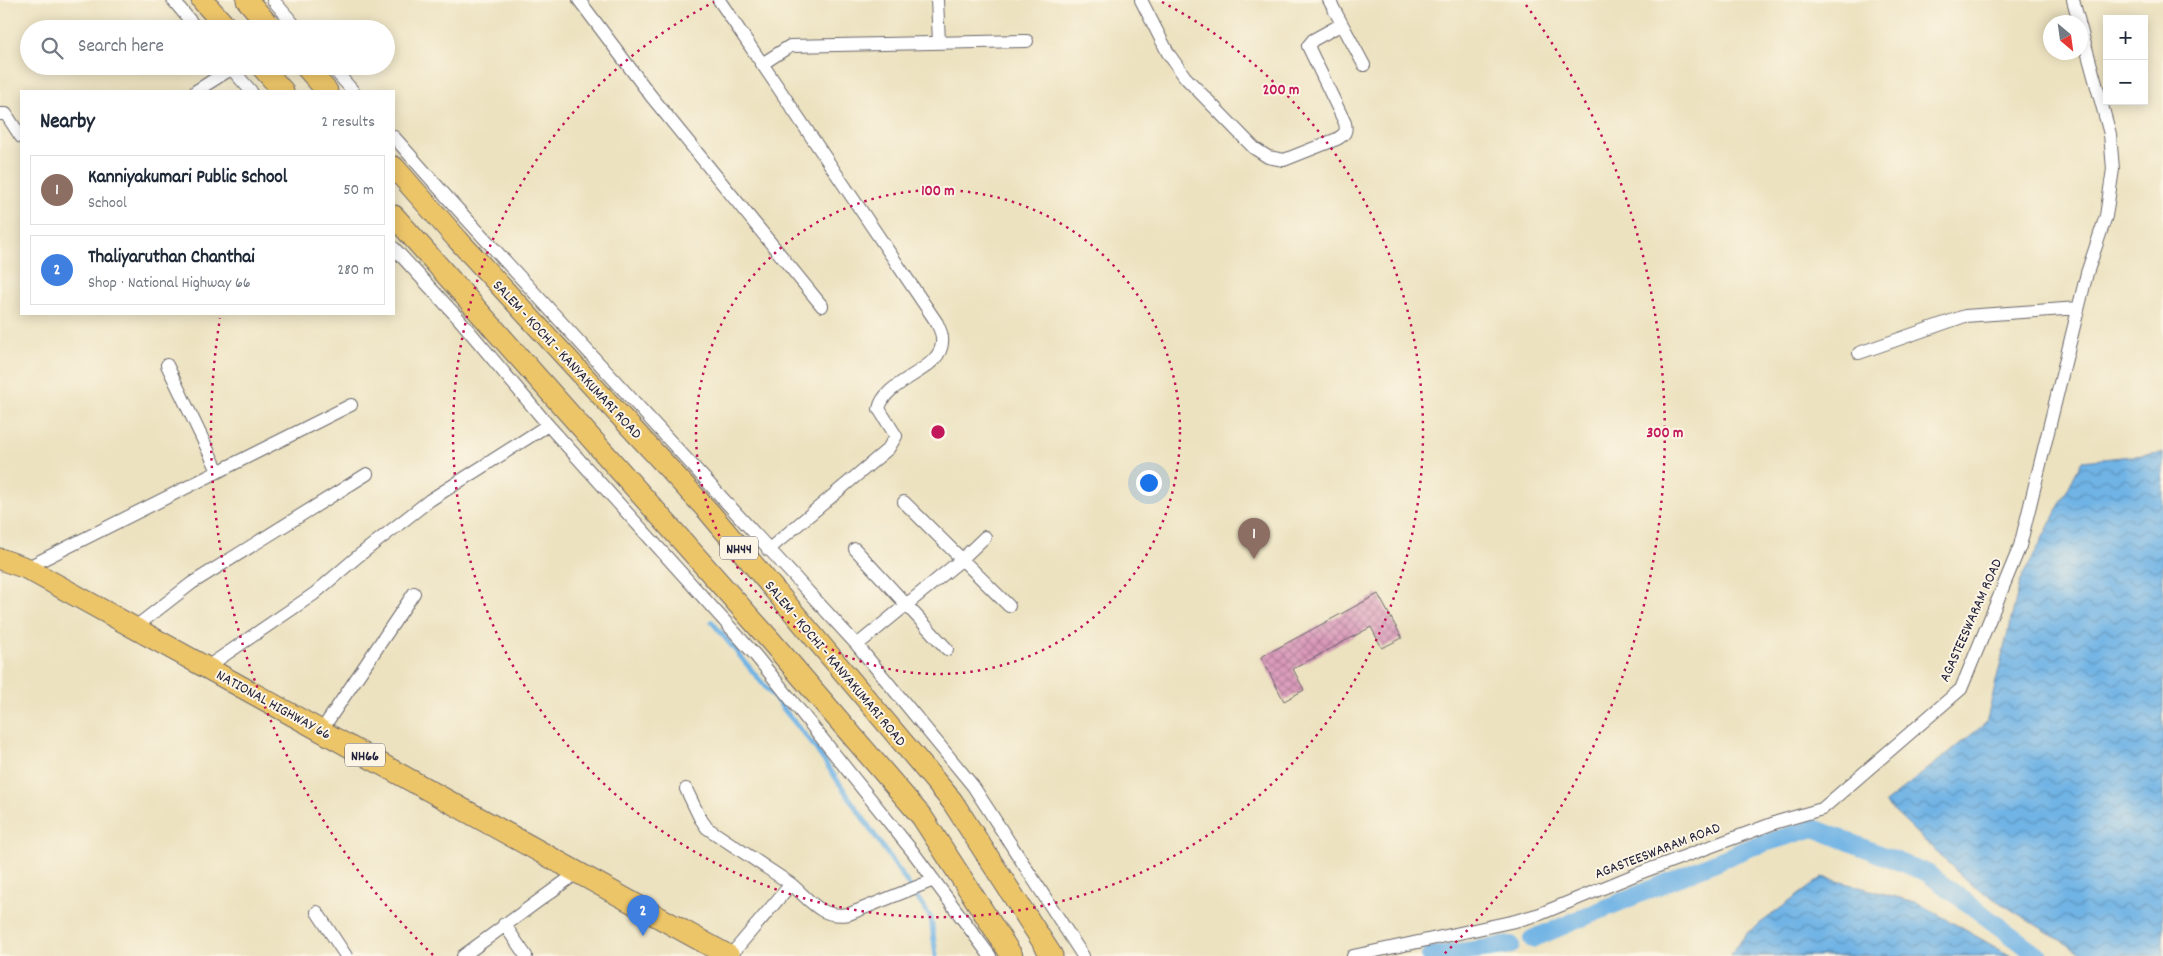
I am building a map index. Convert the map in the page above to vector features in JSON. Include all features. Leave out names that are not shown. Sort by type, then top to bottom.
[{"type":"highway","points":[[202,0],[220,20]]},
{"type":"highway","points":[[247,0],[264,20]]},
{"type":"highway","points":[[269,75],[282,90]]},
{"type":"highway","points":[[313,75],[326,90]]},
{"type":"highway","name":"SALEM - KOCHI - KANYAKUMARI ROAD","points":[[395,168],[458,240],[709,512],[952,801],[1052,956]]},
{"type":"highway","name":"NH44","points":[[395,217],[770,640],[922,817],[1012,956]]},
{"type":"highway","name":"NATIONAL HIGHWAY 66","points":[[0,559],[26,568],[729,956]]},
{"type":"street","points":[[173,0],[190,20]]},
{"type":"street","points":[[273,0],[290,20]]},
{"type":"street","points":[[580,0],[651,96],[822,306]]},
{"type":"street","points":[[719,0],[937,323],[942,339],[941,351],[931,362],[892,389],[880,402],[879,409],[896,436],[888,449],[768,550]]},
{"type":"street","points":[[937,0],[938,42]]},
{"type":"street","points":[[1141,0],[1168,53],[1185,77],[1254,148],[1268,157],[1284,160],[1337,139],[1345,135],[1347,131],[1345,123],[1308,46],[1313,40],[1342,24]]},
{"type":"street","points":[[1330,0],[1364,65]]},
{"type":"street","points":[[2073,0],[2078,15]]},
{"type":"street","points":[[762,64],[790,46],[1027,41]]},
{"type":"street","name":"AGASTEESWARAM ROAD","points":[[1353,956],[1540,914],[1637,874],[1777,822],[1822,809],[1961,689],[2020,546],[2086,273],[2106,216],[2113,169],[2110,134],[2088,55]]},
{"type":"street","points":[[197,90],[220,75]]},
{"type":"street","points":[[236,75],[250,90]]},
{"type":"street","points":[[339,75],[352,90]]},
{"type":"street","points":[[0,114],[6,114],[20,136]]},
{"type":"street","points":[[395,138],[768,550],[857,645],[973,786],[1083,956]]},
{"type":"street","points":[[395,249],[459,319],[548,425],[756,656],[934,880],[990,956]]},
{"type":"street","points":[[1859,352],[1965,316],[2078,308]]},
{"type":"street","points":[[167,365],[218,472]]},
{"type":"street","points":[[26,568],[351,405]]},
{"type":"street","points":[[207,667],[314,594],[430,500],[548,425]]},
{"type":"street","points":[[134,628],[192,583],[367,474]]},
{"type":"street","points":[[904,502],[1009,606]]},
{"type":"street","points":[[857,645],[961,560],[985,537]]},
{"type":"street","points":[[855,549],[947,649]]},
{"type":"street","points":[[322,731],[414,593]]},
{"type":"street","points":[[686,788],[700,818],[707,828],[791,884],[825,913],[837,916],[849,914],[934,880]]},
{"type":"street","points":[[463,956],[504,924],[578,872]]},
{"type":"street","points":[[729,956],[791,884]]},
{"type":"street","points":[[317,912],[346,956]]},
{"type":"street","points":[[504,924],[526,956]]},
{"type":"water","points":[[2163,453],[2163,956],[2086,956],[1970,884],[1885,803],[1986,723],[2020,582],[2082,461]]},
{"type":"water","points":[[1823,877],[1918,903],[2011,956],[1729,956],[1747,933]]},
{"type":"building","points":[[1378,594],[1402,638],[1382,648],[1371,627],[1293,669],[1304,690],[1284,701],[1261,657]]},
{"type":"waterway","points":[[712,622],[814,746],[931,918],[936,956]]},
{"type":"waterway","points":[[1532,939],[1749,848],[1814,828],[1927,873],[2039,956]]},
{"type":"waterway","points":[[1430,956],[1511,945]]},
{"type":"place","name":"Kanniyakumari Public School","points":[[1254,559]]},
{"type":"place","name":"Thaliyaruthan Chanthai","points":[[643,936]]}]
